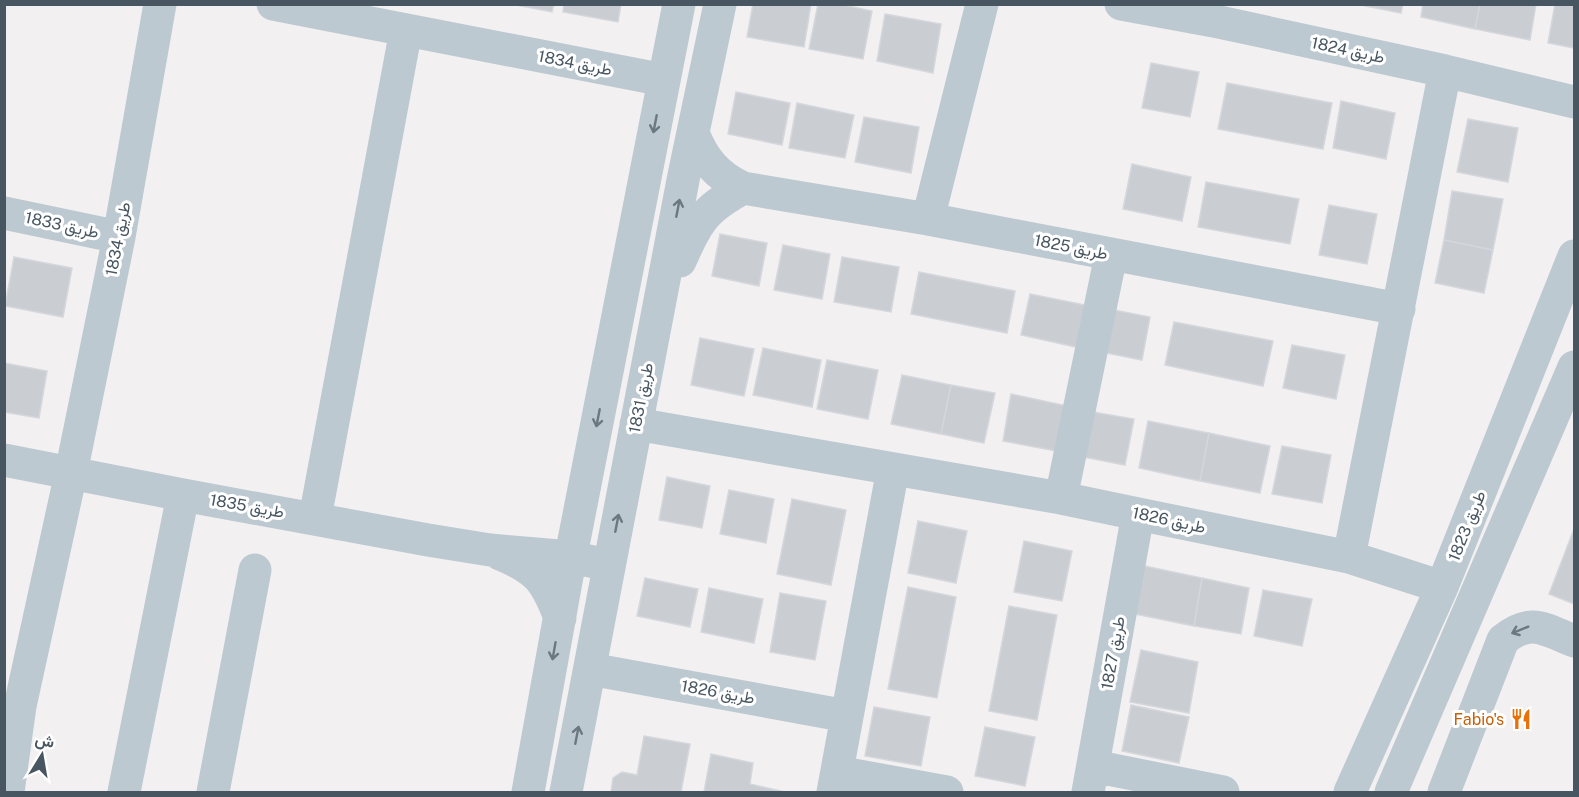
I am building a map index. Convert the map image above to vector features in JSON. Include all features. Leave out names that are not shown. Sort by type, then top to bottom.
[{"type":"street","name":"طريق 1834","points":[[8,792],[12,705],[72,473],[119,237],[160,4]]},
{"type":"street","points":[[528,792],[571,556],[679,4]]},
{"type":"street","name":"طريق 1831","points":[[566,792],[636,423],[720,4]]},
{"type":"street","points":[[927,219],[982,4]]},
{"type":"street","name":"طريق 1824","points":[[1121,4],[1220,22],[1445,70],[1575,102]]},
{"type":"street","name":"طريق 1834","points":[[284,6],[664,80]]},
{"type":"street","points":[[315,518],[406,30]]},
{"type":"street","points":[[1349,557],[1445,70]]},
{"type":"street","name":"طريق 1825","points":[[693,133],[707,162],[718,173],[743,188],[927,219],[1399,309]]},
{"type":"street","points":[[659,306],[698,222],[711,207],[743,188]]},
{"type":"street","name":"طريق 1833","points":[[4,213],[119,237]]},
{"type":"street","points":[[1061,498],[1111,255]]},
{"type":"street","name":"طريق 1823","points":[[1350,792],[1442,587],[1575,256]]},
{"type":"street","points":[[532,552],[547,541],[554,527],[583,387],[616,324]]},
{"type":"street","points":[[1391,792],[1575,367]]},
{"type":"street","name":"طريق 1826","points":[[636,423],[1061,498],[1349,557],[1442,587]]},
{"type":"street","name":"طريق 1835","points":[[4,460],[183,495],[490,550],[571,556],[609,565]]},
{"type":"street","points":[[893,469],[835,782],[947,792]]},
{"type":"street","points":[[124,792],[183,495]]},
{"type":"street","name":"طريق 1827","points":[[1090,779],[1138,514]]},
{"type":"street","name":"طريق 1835","points":[[490,550],[524,564],[540,578],[551,595],[560,618]]},
{"type":"street","points":[[213,792],[255,570]]},
{"type":"street","points":[[1444,792],[1503,640],[1517,629],[1534,626],[1575,641]]},
{"type":"street","name":"طريق 1826","points":[[590,669],[847,716]]},
{"type":"street","points":[[1090,779],[1223,792]]},
{"type":"building","points":[[511,4],[554,4],[552,12]]},
{"type":"building","points":[[564,4],[621,4],[618,22],[563,12]]},
{"type":"building","points":[[753,4],[811,4],[804,47],[747,37]]},
{"type":"building","points":[[818,4],[839,4],[872,11],[863,59],[809,49]]},
{"type":"building","points":[[1356,4],[1403,4],[1401,13]]},
{"type":"building","points":[[1423,4],[1480,4],[1475,29],[1421,17]]},
{"type":"building","points":[[1480,4],[1536,4],[1530,40],[1475,29]]},
{"type":"building","points":[[1555,4],[1574,4],[1574,48],[1548,43]]},
{"type":"building","points":[[885,14],[941,24],[933,73],[877,61]]},
{"type":"building","points":[[1151,63],[1199,72],[1190,117],[1142,108]]},
{"type":"building","points":[[1227,83],[1332,103],[1323,149],[1218,129]]},
{"type":"building","points":[[736,92],[790,103],[782,145],[728,134]]},
{"type":"building","points":[[1341,101],[1395,113],[1386,159],[1333,148]]},
{"type":"building","points":[[797,103],[854,115],[845,158],[789,148]]},
{"type":"building","points":[[864,117],[919,127],[911,173],[855,162]]},
{"type":"building","points":[[1468,119],[1518,128],[1508,182],[1457,172]]},
{"type":"building","points":[[1132,164],[1191,177],[1182,221],[1123,209]]},
{"type":"building","points":[[1206,182],[1299,199],[1290,244],[1198,227]]},
{"type":"building","points":[[1452,191],[1503,199],[1493,250],[1444,240]]},
{"type":"building","points":[[1329,205],[1377,214],[1367,264],[1319,255]]},
{"type":"building","points":[[720,234],[767,243],[759,286],[712,276]]},
{"type":"building","points":[[1444,240],[1493,250],[1484,293],[1435,283]]},
{"type":"building","points":[[783,245],[830,254],[822,299],[774,290]]},
{"type":"building","points":[[14,257],[72,268],[63,317],[5,306]]},
{"type":"building","points":[[842,257],[899,267],[891,312],[834,302]]},
{"type":"building","points":[[919,272],[1015,291],[1007,333],[911,314]]},
{"type":"building","points":[[1030,294],[1085,305],[1076,347],[1021,335]]},
{"type":"building","points":[[1104,308],[1150,317],[1142,360],[1096,351]]},
{"type":"building","points":[[1174,322],[1273,341],[1263,386],[1165,365]]},
{"type":"building","points":[[700,338],[754,349],[744,396],[691,385]]},
{"type":"building","points":[[1292,345],[1345,355],[1336,399],[1283,388]]},
{"type":"building","points":[[763,348],[821,360],[812,407],[753,395]]},
{"type":"building","points":[[827,360],[878,370],[868,419],[817,409]]},
{"type":"building","points":[[4,363],[47,371],[39,418],[4,412]]},
{"type":"building","points":[[902,375],[951,385],[941,434],[891,424]]},
{"type":"building","points":[[951,385],[995,393],[984,443],[941,434]]},
{"type":"building","points":[[1011,394],[1072,407],[1061,452],[1003,441]]},
{"type":"building","points":[[1087,411],[1134,419],[1125,465],[1078,456]]},
{"type":"building","points":[[1148,421],[1209,433],[1200,481],[1139,468]]},
{"type":"building","points":[[1209,433],[1270,446],[1260,493],[1200,481]]},
{"type":"building","points":[[1282,446],[1331,455],[1322,503],[1272,494]]},
{"type":"building","points":[[667,477],[710,486],[702,528],[659,520]]},
{"type":"building","points":[[729,490],[774,499],[766,543],[720,534]]},
{"type":"building","points":[[792,499],[846,510],[831,585],[777,574]]},
{"type":"building","points":[[918,521],[967,531],[956,583],[908,573]]},
{"type":"building","points":[[1574,529],[1574,604],[1549,594]]},
{"type":"building","points":[[1024,541],[1072,551],[1062,601],[1014,592]]},
{"type":"building","points":[[1140,565],[1202,578],[1194,626],[1130,613]]},
{"type":"building","points":[[645,578],[698,589],[690,627],[637,616]]},
{"type":"building","points":[[1202,578],[1249,588],[1241,634],[1194,626]]},
{"type":"building","points":[[908,587],[956,597],[937,698],[888,689]]},
{"type":"building","points":[[709,588],[763,599],[754,643],[701,632]]},
{"type":"building","points":[[1263,590],[1312,599],[1302,646],[1254,636]]},
{"type":"building","points":[[780,593],[826,601],[815,660],[770,652]]},
{"type":"building","points":[[1009,606],[1057,615],[1037,720],[989,711]]},
{"type":"building","points":[[1141,650],[1198,662],[1189,713],[1130,702]]},
{"type":"building","points":[[1131,705],[1189,717],[1179,763],[1122,751]]},
{"type":"building","points":[[874,707],[930,717],[921,766],[865,756]]},
{"type":"building","points":[[985,727],[1035,737],[1025,786],[975,776]]},
{"type":"building","points":[[644,736],[690,744],[681,792],[611,792],[613,778],[622,772],[637,775]]},
{"type":"building","points":[[711,754],[753,763],[750,784],[785,792],[704,792]]},
{"type":"place","name":"Fabio's","points":[[1521,719]]}]
